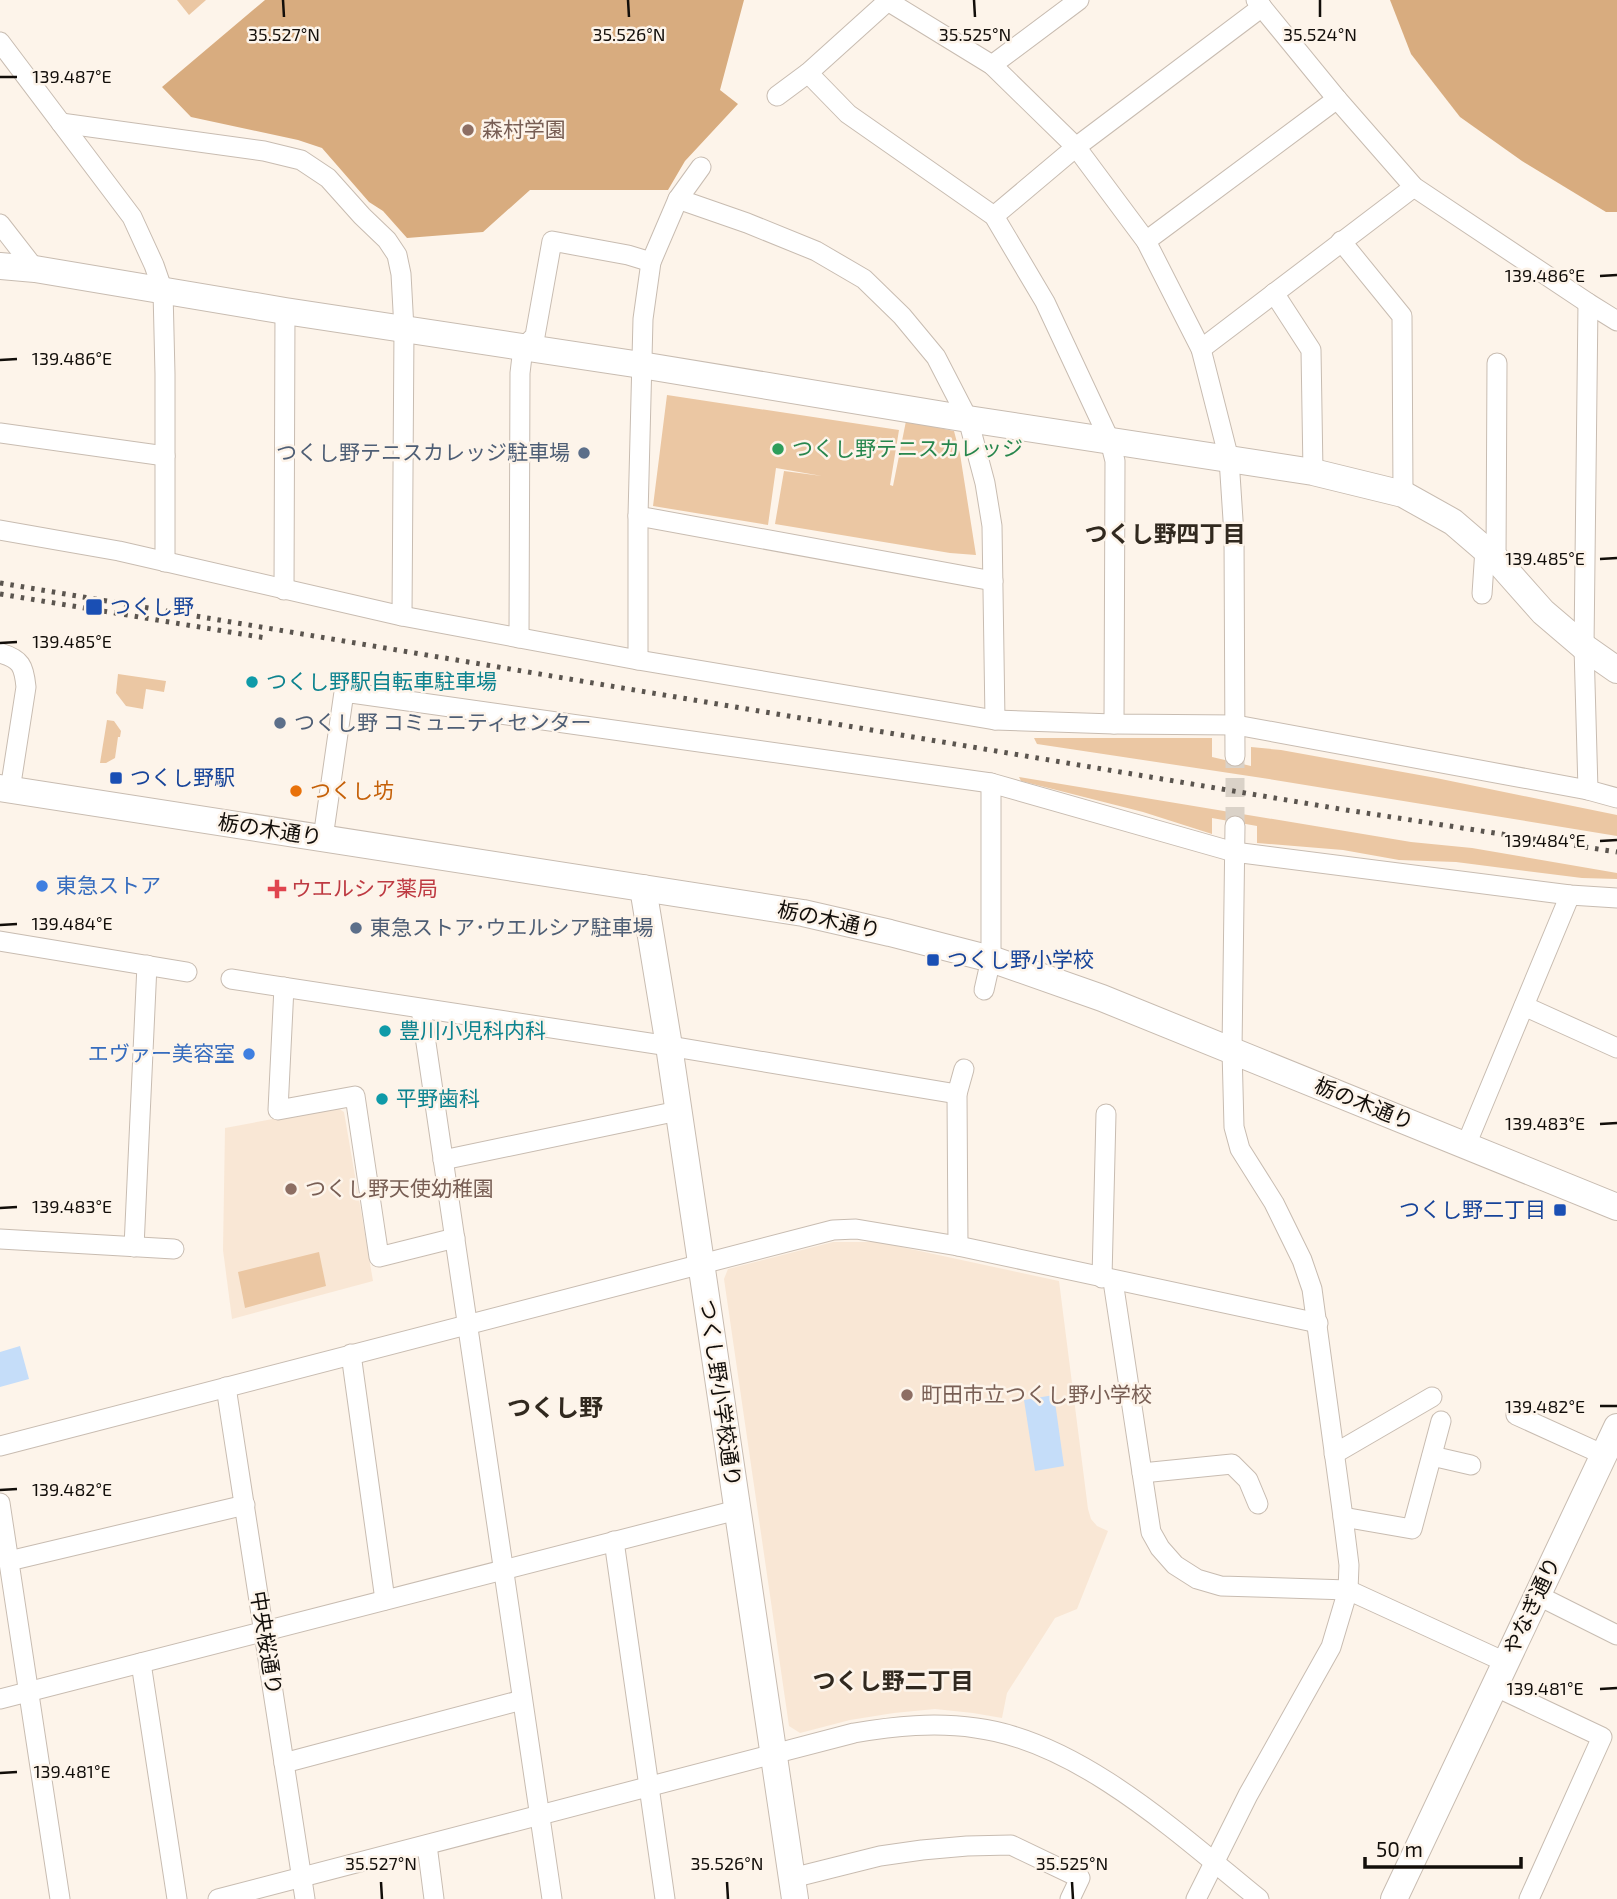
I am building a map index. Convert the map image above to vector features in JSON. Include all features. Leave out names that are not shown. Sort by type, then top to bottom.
[{"type":"street","points":[[777,96],[808,73],[888,0],[992,65],[1076,146],[1146,241],[1200,349],[1229,459],[1234,535],[1235,756]]},
{"type":"street","points":[[992,65],[1079,0]]},
{"type":"street","points":[[994,216],[1076,146],[1259,3],[1337,99],[1414,187],[1617,321]]},
{"type":"street","points":[[0,42],[132,217],[149,252],[163,291],[165,562]]},
{"type":"street","points":[[808,73],[848,114],[994,216],[1045,302],[1110,441],[1115,461],[1114,724]]},
{"type":"street","points":[[1146,241],[1337,99]]},
{"type":"street","points":[[61,123],[264,151],[301,160],[328,178],[387,240],[397,255],[401,274],[404,329],[402,616]]},
{"type":"street","points":[[638,660],[638,516],[643,319],[651,262],[678,199],[701,167]]},
{"type":"street","points":[[1200,349],[1414,187]]},
{"type":"street","points":[[678,199],[816,251],[864,279],[902,316],[936,357],[968,419],[985,483],[992,526],[995,720]]},
{"type":"street","points":[[0,224],[35,269]]},
{"type":"street","points":[[519,638],[520,373],[523,348],[535,336],[552,241],[651,262]]},
{"type":"street","points":[[1342,241],[1402,316],[1403,495]]},
{"type":"street","points":[[0,266],[35,269],[285,311],[1313,472],[1403,495],[1453,522],[1490,554],[1543,612],[1584,647],[1617,670]]},
{"type":"street","points":[[1274,293],[1311,350],[1313,472]]},
{"type":"street","points":[[1588,303],[1584,647],[1588,790]]},
{"type":"street","points":[[285,311],[285,590]]},
{"type":"street","points":[[1482,594],[1490,554],[1497,363]]},
{"type":"street","points":[[0,433],[166,456]]},
{"type":"street","points":[[638,516],[993,581]]},
{"type":"street","points":[[0,530],[119,551],[402,616],[638,660],[995,720],[1236,725],[1588,790],[1617,798]]},
{"type":"street","points":[[0,653],[19,662],[26,687],[5,789]]},
{"type":"street","points":[[323,838],[344,692],[991,783],[1234,852],[1570,895],[1617,898]]},
{"type":"street","points":[[984,990],[991,959],[991,783]]},
{"type":"street","name":"栃の木通り","points":[[5,789],[803,913],[991,959],[1101,998],[1617,1207]]},
{"type":"street","points":[[1196,1899],[1248,1795],[1331,1647],[1348,1590],[1349,1565],[1312,1289],[1302,1261],[1274,1203],[1240,1149],[1234,1127],[1232,1051],[1235,826]]},
{"type":"street","name":"つくし野小学校通り","points":[[643,887],[794,1888]]},
{"type":"street","points":[[1466,1145],[1570,895]]},
{"type":"street","points":[[0,942],[187,972]]},
{"type":"street","points":[[134,1247],[146,965]]},
{"type":"street","points":[[231,979],[668,1046],[957,1094]]},
{"type":"street","points":[[284,987],[278,1110],[355,1096],[379,1256],[455,1238]]},
{"type":"street","points":[[1524,1006],[1617,1048]]},
{"type":"street","points":[[421,1009],[552,1899]]},
{"type":"street","points":[[958,1246],[957,1094],[964,1069]]},
{"type":"street","points":[[443,1160],[678,1111]]},
{"type":"street","points":[[1105,1114],[1108,1279],[1151,1532],[1160,1548],[1175,1565],[1197,1579],[1221,1586],[1348,1590],[1506,1662]]},
{"type":"street","points":[[0,1446],[833,1230],[856,1229],[958,1246],[1318,1323]]},
{"type":"street","points":[[0,1239],[174,1249]]},
{"type":"street","points":[[351,1354],[385,1600]]},
{"type":"street","name":"中央桜通り","points":[[226,1387],[305,1899]]},
{"type":"street","points":[[1334,1454],[1432,1397]]},
{"type":"street","points":[[1516,1415],[1604,1455]]},
{"type":"street","points":[[1343,1517],[1412,1529],[1441,1421]]},
{"type":"street","name":"やなぎ通り","points":[[1394,1899],[1617,1427]]},
{"type":"street","points":[[1432,1456],[1471,1465]]},
{"type":"street","points":[[1142,1473],[1232,1464],[1248,1480],[1258,1504]]},
{"type":"street","points":[[0,1503],[60,1899]]},
{"type":"street","points":[[9,1561],[245,1506]]},
{"type":"street","points":[[0,1699],[737,1510]]},
{"type":"street","points":[[614,1541],[665,1899]]},
{"type":"street","points":[[1537,1595],[1617,1635]]},
{"type":"street","points":[[141,1663],[177,1899]]},
{"type":"street","points":[[1494,1686],[1602,1737],[1529,1899]]},
{"type":"street","points":[[284,1763],[522,1700]]},
{"type":"street","points":[[218,1899],[854,1733],[898,1726],[939,1725],[977,1728],[1020,1738],[1088,1770],[1136,1801],[1259,1899]]},
{"type":"street","points":[[427,1845],[434,1899]]},
{"type":"street","points":[[794,1888],[880,1856],[967,1846],[1011,1845],[1080,1878],[1070,1899]]},
{"type":"shaded area","points":[[177,0],[206,0],[189,15]]},
{"type":"shaded area","name":"森村学園","points":[[265,0],[744,0],[720,90],[738,104],[685,161],[668,190],[530,190],[483,232],[407,238],[383,211],[369,202],[322,148],[298,140],[191,117],[162,87]]},
{"type":"shaded area","points":[[1390,0],[1617,0],[1617,212],[1606,212],[1522,161],[1460,117],[1411,54]]},
{"type":"shaded area","points":[[667,395],[899,430],[890,485],[893,486],[906,421],[954,431],[976,555],[775,524],[784,471],[822,476],[776,468],[768,525],[653,506]]},
{"type":"shaded area","points":[[118,674],[166,681],[164,692],[146,689],[143,709],[126,706],[116,693]]},
{"type":"shaded area","points":[[107,720],[114,721],[121,731],[115,758],[100,763]]},
{"type":"shaded area","points":[[1034,738],[1212,738],[1212,757],[1251,766],[1251,747],[1281,750],[1617,815],[1617,836],[1037,744]]},
{"type":"shaded area","points":[[1019,777],[1411,842],[1472,848],[1617,873],[1617,879],[1582,878],[1456,862],[1399,860],[1343,850],[1257,843],[1257,826],[1212,818],[1212,834],[1143,812],[1021,781]]},
{"type":"shaded area","name":"つくし野天使幼稚園","points":[[336,1107],[344,1112],[373,1281],[232,1319],[223,1250],[225,1128]]},
{"type":"shaded area","name":"町田市立つくし野小学校","points":[[833,1242],[878,1242],[1059,1281],[1088,1509],[1097,1526],[1108,1531],[1077,1609],[1055,1618],[1007,1693],[1002,1718],[935,1709],[850,1720],[800,1733],[789,1726],[724,1279],[728,1269]]},
{"type":"shaded area","points":[[319,1252],[326,1286],[245,1308],[238,1272]]},
{"type":"water","points":[[20,1346],[29,1379],[0,1387],[0,1352]]},
{"type":"water","points":[[1054,1395],[1064,1466],[1035,1471],[1024,1400]]},
{"type":"tunnel","points":[[1235,756],[1235,826]]},
{"type":"railway","points":[[0,583],[1340,809],[1617,852]]},
{"type":"railway","points":[[0,594],[266,638]]},
{"type":"place","name":"森村学園","points":[[468,130]]},
{"type":"place","name":"つくし野テニスカレッジ","points":[[778,449]]},
{"type":"place","name":"つくし野テニスカレッジ駐車場","points":[[584,453]]},
{"type":"place","name":"つくし野","points":[[94,607]]},
{"type":"place","name":"つくし野駅自転車駐車場","points":[[252,682]]},
{"type":"place","name":"つくし野 コミュニティセンター","points":[[280,723]]},
{"type":"place","name":"つくし野駅","points":[[116,778]]},
{"type":"place","name":"つくし坊","points":[[296,791]]},
{"type":"place","name":"東急ストア","points":[[42,886]]},
{"type":"place","name":"ウエルシア薬局","points":[[277,889]]},
{"type":"place","name":"東急ストア･ウエルシア駐車場","points":[[356,928]]},
{"type":"place","name":"つくし野小学校","points":[[933,960]]},
{"type":"place","name":"豊川小児科内科","points":[[385,1031]]},
{"type":"place","name":"エヴァー美容室","points":[[249,1054]]},
{"type":"place","name":"平野歯科","points":[[382,1099]]},
{"type":"place","name":"つくし野天使幼稚園","points":[[291,1189]]},
{"type":"place","name":"つくし野二丁目","points":[[1560,1210]]},
{"type":"place","name":"町田市立つくし野小学校","points":[[907,1395]]},
{"type":"district","name":"つくし野四丁目","points":[[1165,534]]},
{"type":"district","name":"つくし野","points":[[555,1408]]},
{"type":"district","name":"つくし野二丁目","points":[[893,1681]]}]
